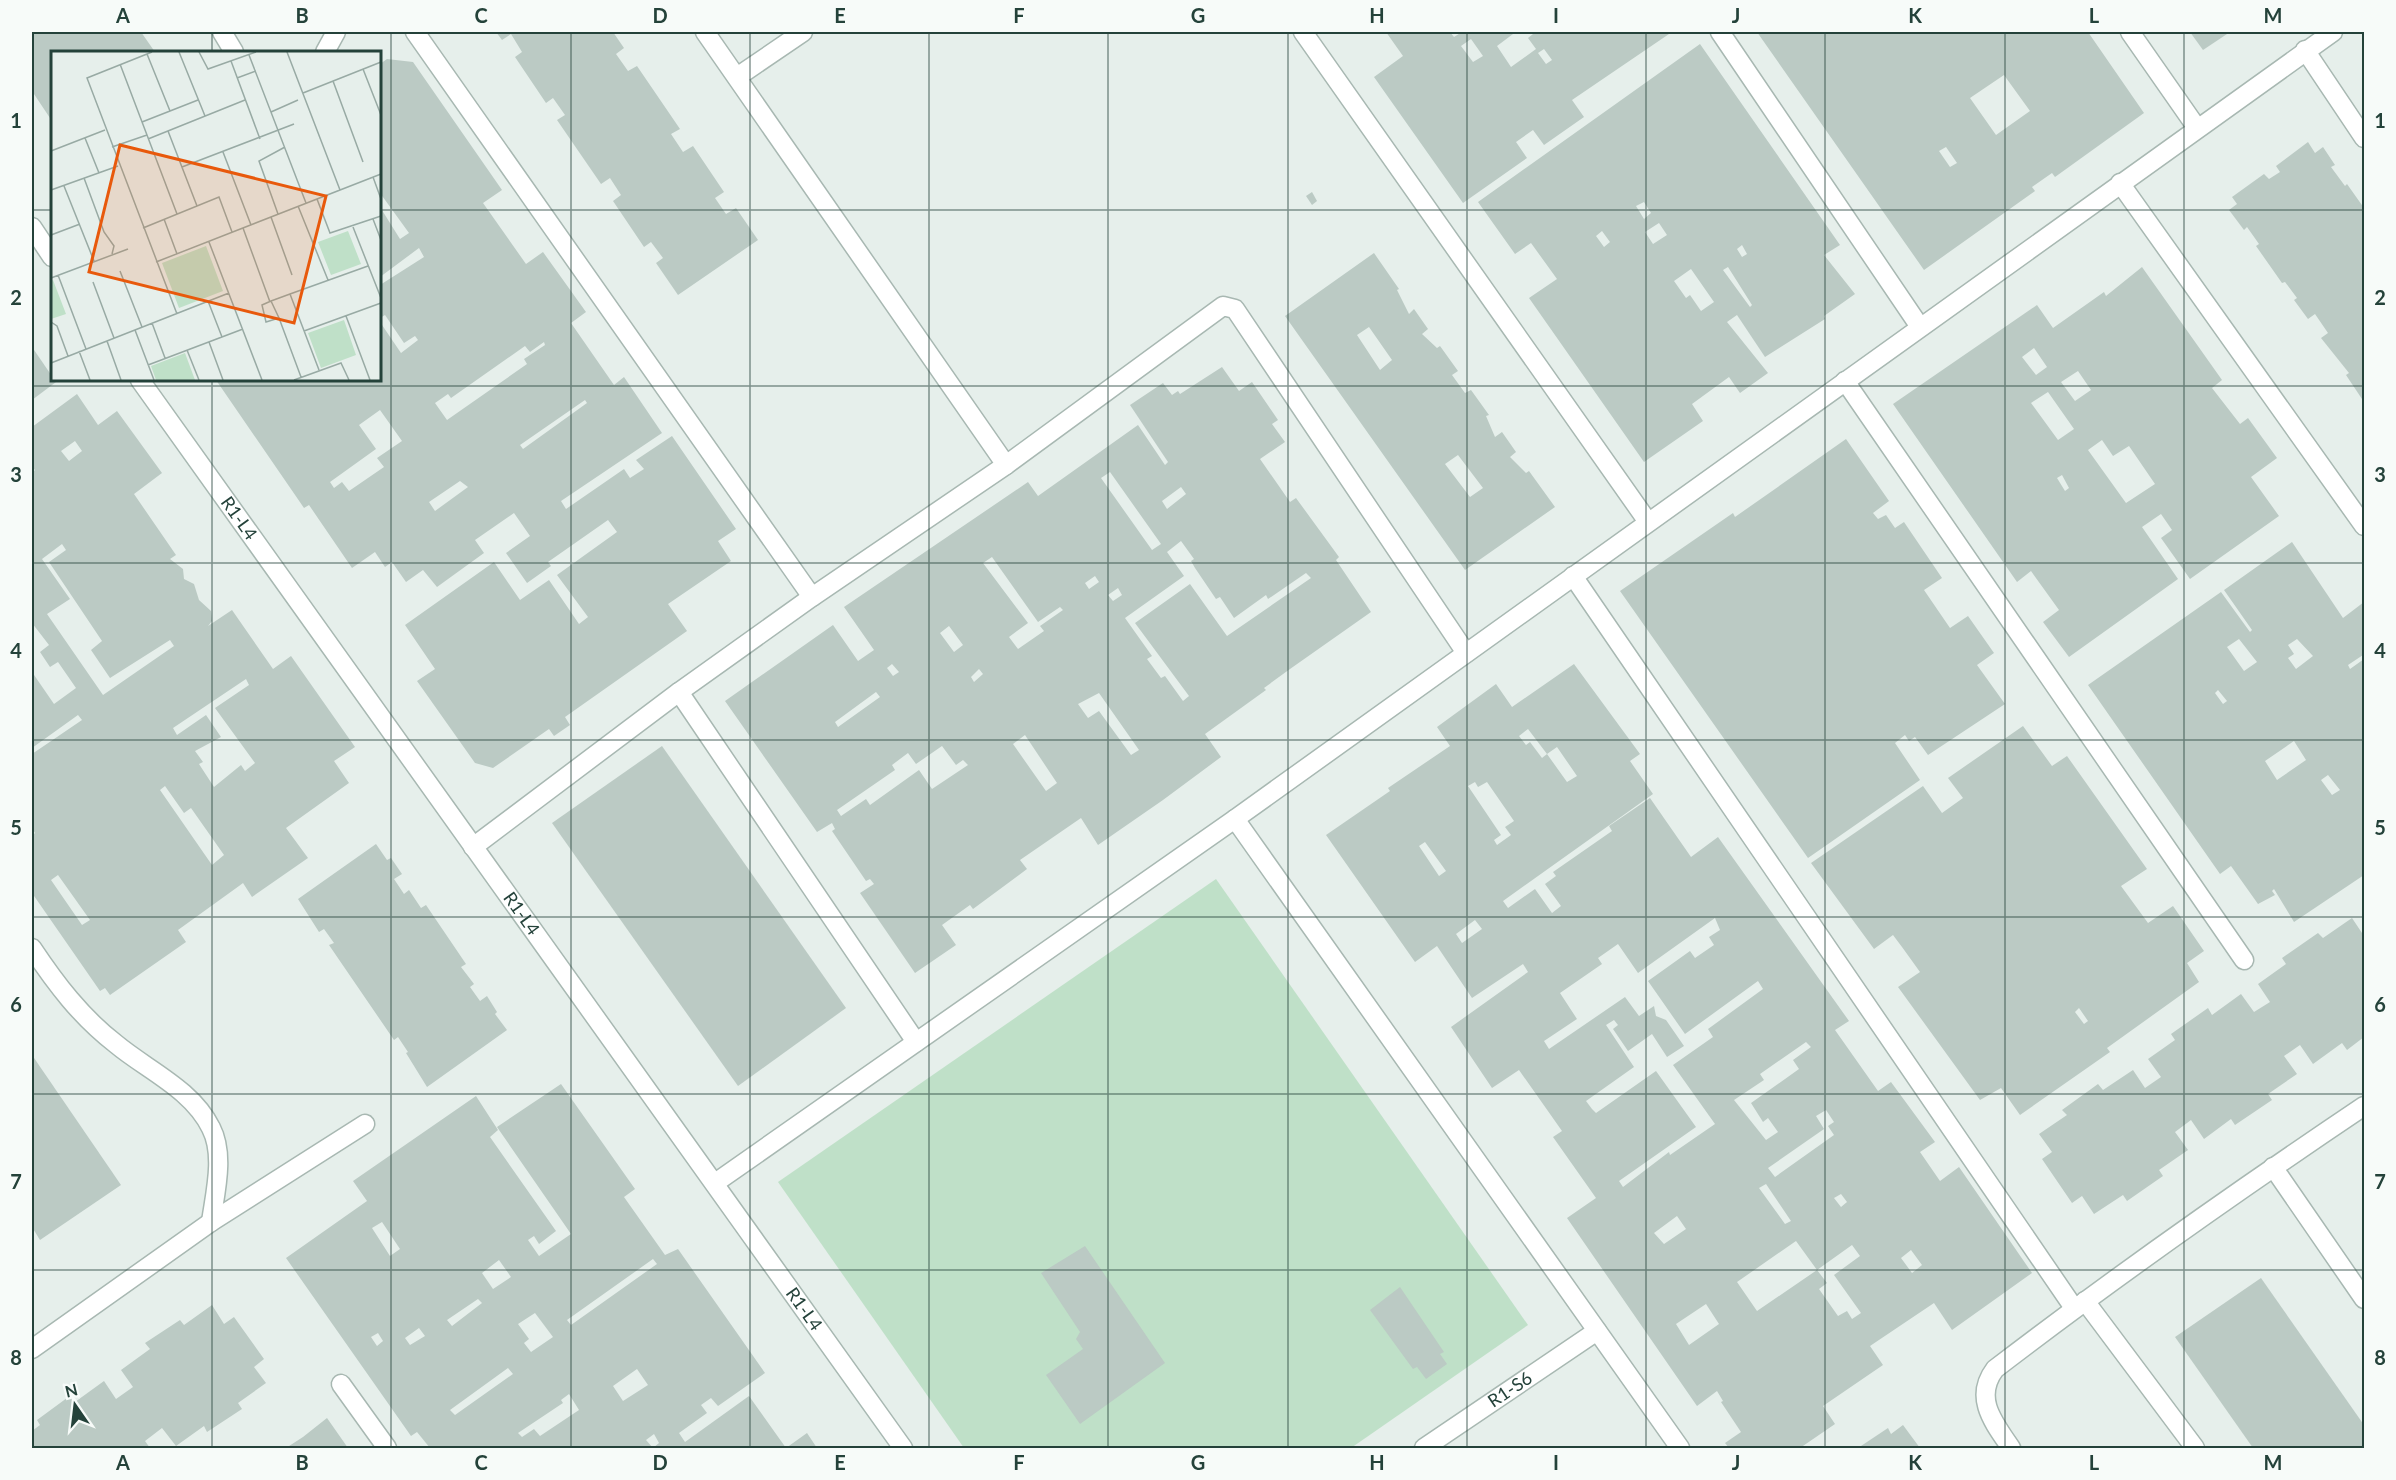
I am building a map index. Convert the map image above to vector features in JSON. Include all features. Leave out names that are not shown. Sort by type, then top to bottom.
[{"type":"street","points":[[222,32],[233,51]]},
{"type":"street","points":[[326,51],[336,32]]},
{"type":"street","points":[[415,32],[812,597]]},
{"type":"street","points":[[705,32],[1006,465]]},
{"type":"street","points":[[737,76],[803,32]]},
{"type":"street","points":[[1303,32],[1648,522]]},
{"type":"street","points":[[1720,32],[1920,327]]},
{"type":"street","points":[[2130,32],[2197,128]]},
{"type":"street","points":[[715,1183],[1235,819],[2333,32]]},
{"type":"street","points":[[2305,50],[2364,138]]},
{"type":"street","points":[[2120,183],[2364,526]]},
{"type":"street","points":[[32,231],[51,256]]},
{"type":"street","points":[[474,846],[679,692],[812,597],[1006,465],[1223,306],[1235,309],[1466,653]]},
{"type":"street","name":"R1-L4","points":[[141,381],[903,1449]]},
{"type":"street","points":[[1845,381],[2244,960]]},
{"type":"street","points":[[1573,576],[2079,1304],[2195,1449]]},
{"type":"street","points":[[679,692],[916,1042]]},
{"type":"street","points":[[1235,819],[1680,1449]]},
{"type":"street","points":[[32,948],[63,994],[95,1026],[194,1103],[212,1129],[218,1164],[211,1222]]},
{"type":"street","points":[[2011,1449],[1988,1415],[1987,1379],[1995,1369],[2079,1304],[2273,1167],[2364,1106]]},
{"type":"street","points":[[32,1349],[211,1222],[365,1124]]},
{"type":"street","points":[[2273,1167],[2364,1299]]},
{"type":"street","name":"R1-S6","points":[[1424,1449],[1597,1331]]},
{"type":"street","points":[[341,1384],[387,1449]]},
{"type":"green space","points":[[1216,879],[1528,1325],[1351,1448],[964,1448],[778,1182]]},
{"type":"building","points":[[32,32],[141,32],[154,51],[51,51],[51,120],[32,91]]},
{"type":"building","points":[[496,32],[613,32],[624,48],[616,54],[628,71],[637,66],[680,129],[671,134],[683,152],[693,146],[724,192],[715,198],[726,214],[736,208],[758,240],[678,295],[656,263],[663,258],[651,242],[644,247],[613,201],[621,195],[610,178],[601,184],[557,120],[565,115],[553,98],[546,103],[515,57],[522,52],[511,34],[502,40]]},
{"type":"building","points":[[1386,32],[1450,32],[1454,37],[1462,32],[1511,32],[1513,34],[1497,46],[1511,67],[1536,49],[1528,38],[1533,34],[1531,32],[1668,32],[1669,34],[1572,100],[1584,117],[1544,145],[1533,130],[1516,142],[1527,158],[1463,203],[1374,77],[1403,56]],"holes":[[[1471,39],[1483,56],[1473,62],[1461,46]],[[1544,49],[1552,60],[1546,64],[1538,53]]]},
{"type":"building","points":[[1757,32],[2088,32],[2144,113],[2055,177],[2052,173],[2032,187],[2035,191],[1924,270]],"holes":[[[2004,75],[2030,111],[1996,135],[1970,98]],[[1946,147],[1957,163],[1950,167],[1939,151]]]},
{"type":"building","points":[[2190,32],[2230,32],[2203,50]]},
{"type":"building","points":[[1700,44],[1840,245],[1824,255],[1855,294],[1824,316],[1825,319],[1765,357],[1737,315],[1727,322],[1768,373],[1740,393],[1729,377],[1692,404],[1703,421],[1644,462],[1529,298],[1557,279],[1531,243],[1515,254],[1478,202]],"holes":[[[1644,202],[1651,213],[1644,219],[1636,206]],[[1659,223],[1667,235],[1653,244],[1645,232]],[[1602,231],[1610,242],[1604,247],[1596,236]],[[1742,245],[1747,254],[1742,257],[1737,249]],[[1728,267],[1752,305],[1750,307],[1723,270]],[[1691,269],[1714,302],[1701,311],[1690,295],[1686,298],[1674,281]]]},
{"type":"building","points":[[387,59],[413,62],[502,190],[483,203],[526,264],[543,252],[586,312],[571,323],[614,385],[624,377],[662,433],[561,501],[566,509],[624,469],[630,478],[644,469],[636,460],[672,436],[736,529],[718,541],[731,561],[668,604],[687,631],[565,717],[570,725],[554,736],[549,729],[493,768],[475,763],[417,681],[435,669],[405,625],[494,562],[520,600],[549,580],[579,624],[588,617],[557,575],[617,532],[608,520],[548,562],[551,566],[527,583],[506,553],[530,536],[514,513],[475,540],[484,553],[437,587],[423,570],[406,582],[392,562],[385,567],[375,552],[352,568],[309,505],[304,508],[217,381],[381,381],[381,323],[401,353],[418,340],[415,336],[404,343],[385,315],[381,317],[381,284],[424,257],[419,248],[381,276],[381,209],[400,239],[409,233],[381,194],[381,63]],"holes":[[[544,342],[545,345],[524,359],[527,364],[447,420],[435,403],[448,394],[451,398],[525,346],[530,352]],[[585,400],[587,403],[523,449],[520,445]],[[380,410],[402,441],[377,458],[384,467],[349,491],[342,482],[334,488],[330,482],[376,449],[359,425]],[[460,481],[468,487],[435,511],[429,502]]]},
{"type":"building","points":[[2308,142],[2315,153],[2323,147],[2335,165],[2331,167],[2345,186],[2347,184],[2364,208],[2364,402],[2346,375],[2349,373],[2321,338],[2328,333],[2315,314],[2308,319],[2294,300],[2297,298],[2285,282],[2282,283],[2256,246],[2259,244],[2247,227],[2244,230],[2229,210],[2237,204],[2232,197],[2264,174],[2269,179],[2280,172],[2276,166]]},
{"type":"building","points":[[1312,192],[1317,201],[1312,205],[1306,196]]},
{"type":"building","points":[[1374,253],[1399,289],[1397,290],[1409,314],[1414,309],[1428,329],[1422,334],[1437,348],[1440,346],[1458,371],[1452,375],[1465,393],[1471,390],[1489,415],[1486,416],[1495,437],[1502,432],[1516,452],[1510,457],[1526,473],[1529,471],[1555,507],[1465,570],[1285,316]],"holes":[[[1369,327],[1392,360],[1380,370],[1357,335]],[[1458,455],[1483,488],[1470,497],[1445,464]]]},
{"type":"building","points":[[2142,267],[2222,380],[2212,388],[2240,424],[2248,418],[2277,458],[2251,477],[2279,516],[2190,579],[2161,538],[2172,530],[2161,514],[2142,527],[2178,579],[2069,657],[2043,622],[2059,610],[2031,571],[2017,582],[1893,404],[2037,305],[2053,328],[2104,292],[2106,296]],"holes":[[[2034,348],[2047,367],[2036,375],[2022,357]],[[2078,371],[2091,390],[2075,401],[2061,382]],[[2048,392],[2074,429],[2058,440],[2031,403]],[[2102,440],[2113,456],[2129,446],[2155,484],[2126,503],[2088,450]],[[2062,475],[2069,488],[2065,491],[2057,478]]]},
{"type":"building","points":[[32,347],[51,375],[51,381],[56,382],[32,400]]},
{"type":"building","points":[[1222,367],[1239,391],[1252,382],[1278,420],[1272,424],[1285,442],[1260,459],[1290,502],[1296,498],[1339,557],[1336,560],[1371,612],[1264,688],[1266,690],[1205,734],[1221,757],[1163,800],[1098,845],[1081,818],[1020,860],[1027,869],[973,909],[970,905],[942,925],[956,945],[915,973],[860,893],[874,884],[870,879],[866,881],[832,831],[835,829],[832,823],[817,832],[725,701],[833,625],[858,661],[874,650],[844,607],[1028,482],[1038,496],[1138,425],[1165,465],[1168,462],[1130,405],[1163,383],[1172,395],[1178,391],[1180,394]],"holes":[[[1110,472],[1161,544],[1152,550],[1101,478]],[[1181,487],[1186,494],[1167,509],[1162,501]],[[1181,541],[1194,559],[1191,561],[1195,568],[1216,599],[1220,597],[1234,618],[1266,595],[1268,599],[1306,573],[1311,578],[1227,636],[1190,584],[1135,623],[1189,696],[1183,701],[1165,676],[1161,678],[1147,659],[1152,656],[1125,618],[1184,576],[1167,552]],[[992,557],[1038,622],[1060,607],[1063,610],[1040,626],[1044,631],[1018,649],[1009,637],[1028,623],[983,563]],[[1095,576],[1099,582],[1089,589],[1085,583]],[[1118,588],[1122,595],[1113,601],[1108,595]],[[949,626],[963,645],[954,652],[940,633]],[[892,664],[899,672],[893,676],[887,668]],[[979,669],[983,674],[974,682],[971,677]],[[876,692],[880,697],[838,727],[835,722]],[[1099,693],[1139,750],[1131,755],[1099,711],[1088,718],[1078,704]],[[1025,735],[1057,783],[1046,791],[1013,744]],[[942,746],[956,765],[963,760],[968,765],[932,789],[919,770],[870,805],[866,799],[841,816],[837,810],[895,770],[892,765],[908,753],[916,764]]]},
{"type":"building","points":[[77,394],[98,425],[117,411],[162,473],[134,494],[176,555],[170,559],[183,569],[184,579],[194,584],[199,600],[211,611],[212,621],[208,626],[232,610],[273,669],[291,656],[355,747],[334,761],[349,783],[286,828],[308,858],[252,897],[243,883],[178,930],[186,942],[110,995],[105,988],[100,991],[32,893],[32,836],[35,833],[32,828],[32,754],[82,720],[78,715],[32,748],[32,672],[54,704],[76,688],[58,662],[50,667],[40,652],[49,645],[32,623],[32,473],[35,470],[32,467],[32,427]],"holes":[[[75,441],[82,451],[69,461],[61,451]],[[62,544],[66,550],[49,562],[102,641],[91,650],[110,678],[170,640],[174,646],[103,695],[47,614],[70,599],[42,559]],[[246,679],[249,685],[215,708],[255,763],[245,771],[241,765],[214,787],[199,764],[203,762],[195,751],[221,737],[206,715],[177,735],[173,728]],[[165,786],[184,813],[191,808],[224,855],[212,865],[160,790]],[[58,875],[90,920],[82,925],[51,880]]]},
{"type":"building","points":[[1846,439],[1889,501],[1873,513],[1878,519],[1886,515],[1895,528],[1904,522],[1942,578],[1924,590],[1950,628],[1968,616],[1994,653],[1977,665],[2005,704],[1928,755],[1915,737],[1909,741],[1905,735],[1895,743],[1920,780],[1808,858],[1620,591],[1733,513],[1735,517]]},
{"type":"building","points":[[2292,542],[2343,618],[2364,602],[2364,659],[2364,875],[2294,922],[2274,889],[2272,891],[2275,895],[2258,904],[2231,866],[2220,874],[2088,685],[2221,592],[2250,632],[2252,630],[2224,590]],"holes":[[[2239,639],[2257,662],[2244,671],[2227,647]],[[2297,639],[2313,656],[2296,669],[2288,658],[2294,654],[2288,645]],[[2363,655],[2364,659],[2350,669],[2348,665]],[[2218,690],[2227,701],[2223,704],[2215,693]],[[2294,741],[2306,760],[2277,780],[2265,761]],[[2328,775],[2340,790],[2332,795],[2321,780]]]},
{"type":"building","points":[[1574,664],[1640,754],[1630,761],[1653,794],[1503,901],[1508,908],[1535,889],[1552,913],[1561,906],[1545,884],[1556,876],[1553,872],[1612,831],[1609,826],[1650,798],[1691,857],[1718,837],[1849,1021],[1835,1030],[1878,1091],[1891,1082],[1935,1142],[1920,1152],[1940,1181],[1959,1167],[2032,1273],[1952,1330],[1934,1303],[1870,1346],[1883,1365],[1823,1406],[1835,1424],[1800,1448],[1729,1448],[1725,1443],[1741,1432],[1721,1402],[1723,1401],[1717,1391],[1697,1406],[1567,1218],[1596,1198],[1553,1137],[1562,1131],[1519,1070],[1492,1088],[1451,1027],[1528,972],[1523,964],[1472,998],[1437,946],[1415,962],[1326,835],[1390,791],[1388,788],[1450,746],[1437,727],[1496,684],[1512,707]],"holes":[[[1528,729],[1547,754],[1542,758],[1530,742],[1526,745],[1519,736]],[[1557,747],[1577,776],[1567,782],[1547,754]],[[1475,782],[1478,787],[1487,782],[1514,821],[1505,827],[1511,835],[1497,845],[1494,840],[1501,835],[1468,786]],[[1425,842],[1446,871],[1439,876],[1419,846]],[[1715,918],[1720,930],[1709,937],[1714,945],[1695,958],[1690,951],[1648,981],[1685,1034],[1758,981],[1763,989],[1708,1029],[1713,1037],[1673,1065],[1715,1124],[1670,1155],[1669,1152],[1623,1187],[1619,1181],[1696,1127],[1656,1071],[1596,1113],[1586,1101],[1634,1067],[1606,1025],[1614,1020],[1618,1025],[1613,1029],[1628,1051],[1652,1034],[1667,1057],[1684,1046],[1666,1020],[1656,1016],[1654,1006],[1639,1016],[1625,997],[1549,1049],[1544,1041],[1577,1019],[1560,993],[1602,964],[1598,958],[1618,944],[1638,973]],[[1475,920],[1482,929],[1462,943],[1456,934]],[[1806,1042],[1811,1047],[1793,1060],[1799,1069],[1751,1103],[1763,1122],[1768,1118],[1778,1132],[1766,1140],[1734,1100],[1764,1080],[1760,1074]],[[1826,1110],[1834,1122],[1828,1126],[1834,1135],[1775,1177],[1768,1168],[1824,1129],[1816,1116]],[[1766,1184],[1791,1221],[1785,1224],[1759,1188]],[[1841,1194],[1847,1202],[1841,1207],[1834,1198]],[[1677,1216],[1686,1229],[1664,1244],[1654,1233]],[[1796,1241],[1817,1270],[1757,1311],[1737,1282]],[[1852,1245],[1860,1256],[1834,1275],[1861,1313],[1852,1319],[1847,1311],[1838,1316],[1819,1289],[1827,1283],[1817,1270]],[[1911,1250],[1922,1265],[1912,1273],[1901,1258]],[[1706,1304],[1719,1324],[1689,1345],[1676,1324]]]},
{"type":"building","points":[[2023,726],[2052,766],[2067,756],[2147,869],[2121,886],[2148,923],[2173,906],[2204,951],[2187,963],[2199,982],[2107,1048],[2110,1052],[2020,1115],[2001,1088],[1980,1100],[1898,987],[1920,972],[1893,935],[1874,949],[1811,863],[1923,786],[1942,813],[1963,798],[1948,778]],"holes":[[[2079,1008],[2088,1021],[2084,1024],[2075,1012]]]},
{"type":"building","points":[[662,746],[846,1008],[738,1086],[552,823]]},
{"type":"building","points":[[376,844],[387,860],[391,858],[402,874],[394,879],[404,894],[409,890],[421,908],[426,905],[466,964],[461,967],[474,984],[470,987],[480,1001],[487,996],[497,1012],[495,1014],[507,1030],[427,1087],[398,1037],[394,1040],[329,945],[334,943],[324,929],[319,932],[298,899]]},
{"type":"building","points":[[2352,918],[2364,936],[2364,1037],[2347,1050],[2342,1043],[2313,1064],[2300,1045],[2284,1056],[2297,1074],[2268,1094],[2272,1100],[2235,1125],[2231,1119],[2204,1139],[2191,1120],[2175,1132],[2188,1150],[2159,1170],[2163,1176],[2127,1201],[2123,1195],[2094,1214],[2082,1196],[2072,1203],[2042,1159],[2052,1152],[2039,1134],[2067,1115],[2062,1110],[2098,1084],[2103,1090],[2133,1070],[2145,1088],[2161,1077],[2148,1059],[2175,1040],[2171,1034],[2208,1008],[2212,1015],[2241,994],[2254,1012],[2270,1002],[2258,984],[2286,964],[2282,958],[2318,933],[2323,938]]},
{"type":"building","points":[[32,1055],[121,1185],[40,1240],[32,1227]]},
{"type":"building","points":[[561,1084],[635,1189],[624,1197],[665,1255],[678,1249],[765,1373],[718,1406],[711,1398],[701,1405],[707,1413],[679,1433],[685,1442],[749,1396],[786,1448],[653,1448],[430,1448],[417,1432],[411,1436],[286,1258],[367,1201],[353,1181],[476,1096],[498,1130],[490,1137],[556,1231],[539,1244],[534,1236],[528,1240],[539,1256],[571,1234],[497,1127]],"holes":[[[382,1222],[400,1249],[390,1256],[372,1228]],[[653,1259],[657,1264],[571,1325],[567,1320]],[[499,1260],[511,1277],[493,1289],[482,1273]],[[478,1299],[482,1303],[452,1326],[447,1320]],[[535,1313],[553,1337],[531,1352],[524,1343],[529,1339],[518,1324]],[[419,1328],[425,1336],[410,1345],[405,1338]],[[378,1333],[383,1341],[377,1346],[371,1337]],[[508,1368],[513,1374],[455,1415],[450,1410]],[[637,1369],[648,1385],[623,1401],[613,1386]],[[569,1394],[579,1410],[540,1436],[534,1429],[522,1437],[518,1433],[563,1403],[561,1400]],[[654,1434],[659,1443],[653,1448],[646,1440]]]},
{"type":"building","points":[[1085,1246],[1165,1363],[1080,1424],[1046,1375],[1083,1349],[1076,1339],[1080,1332],[1041,1273]]},
{"type":"building","points":[[2261,1278],[2364,1425],[2364,1448],[2253,1448],[2175,1337]]},
{"type":"building","points":[[1400,1287],[1444,1352],[1440,1354],[1447,1364],[1426,1379],[1417,1367],[1413,1369],[1370,1310]]},
{"type":"building","points":[[212,1305],[224,1324],[234,1317],[264,1359],[254,1367],[266,1383],[238,1403],[242,1409],[207,1432],[204,1426],[176,1446],[162,1428],[145,1441],[150,1448],[32,1448],[32,1431],[40,1425],[37,1420],[71,1395],[75,1402],[104,1381],[116,1399],[133,1387],[121,1370],[150,1349],[145,1343],[180,1320],[184,1325]]},
{"type":"building","points":[[327,1418],[348,1448],[286,1448],[303,1437]]},
{"type":"building","points":[[1903,1425],[1920,1448],[1858,1448],[1888,1428],[1891,1434]]},
{"type":"building","points":[[807,1433],[817,1448],[786,1448]]}]
